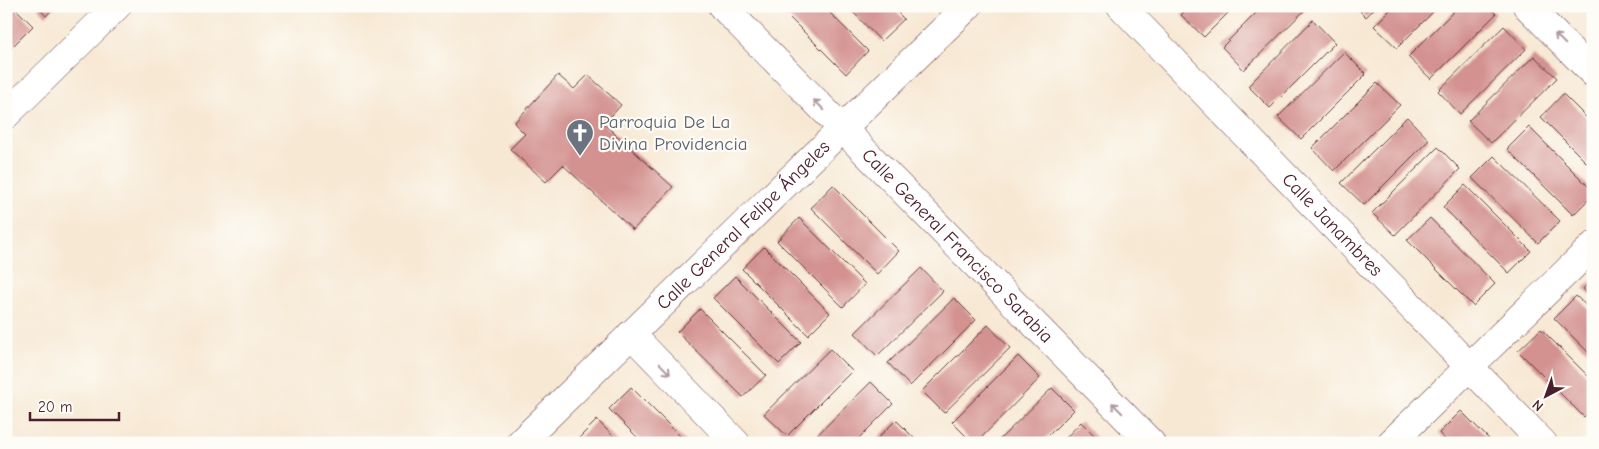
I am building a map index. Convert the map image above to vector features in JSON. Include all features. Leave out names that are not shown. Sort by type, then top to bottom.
[{"type":"street","points":[[6,114],[117,6]]},
{"type":"street","name":"Calle General Francisco Sarabia","points":[[722,6],[1151,443]]},
{"type":"street","name":"Calle General Felipe Ángeles","points":[[520,443],[968,6]]},
{"type":"street","name":"Calle Janambres","points":[[1121,6],[1543,443]]},
{"type":"street","points":[[1528,6],[1593,72]]},
{"type":"street","points":[[1391,443],[1593,246]]},
{"type":"street","points":[[631,334],[736,443]]},
{"type":"building","points":[[6,6],[13,6],[33,26],[10,49],[6,45]]},
{"type":"building","points":[[37,6],[56,6],[46,16]]},
{"type":"building","points":[[782,6],[823,6],[868,51],[846,74],[780,8]]},
{"type":"building","points":[[847,6],[891,6],[904,19],[881,41]]},
{"type":"building","points":[[905,6],[916,6],[911,11]]},
{"type":"building","points":[[1190,6],[1235,6],[1204,37],[1181,15]]},
{"type":"building","points":[[1263,6],[1309,6],[1244,70],[1222,47]]},
{"type":"building","points":[[1355,6],[1377,6],[1366,17]]},
{"type":"building","points":[[1394,6],[1439,6],[1397,48],[1374,26]]},
{"type":"building","points":[[1459,6],[1488,6],[1496,14],[1431,79],[1408,57]]},
{"type":"building","points":[[1585,6],[1593,6],[1593,14]]},
{"type":"building","points":[[1313,20],[1335,43],[1270,108],[1248,86]]},
{"type":"building","points":[[1504,26],[1526,49],[1460,114],[1438,91]]},
{"type":"building","points":[[1344,52],[1366,74],[1301,139],[1278,117]]},
{"type":"building","points":[[1534,56],[1557,78],[1491,143],[1468,121]]},
{"type":"building","name":"Parroquia De La Divina Providencia","points":[[558,75],[574,89],[588,75],[621,105],[604,124],[673,187],[633,230],[563,165],[546,182],[510,149],[525,134],[514,123]]},
{"type":"building","points":[[1377,83],[1400,105],[1334,171],[1312,148]]},
{"type":"building","points":[[1563,94],[1593,124],[1593,169],[1541,117]]},
{"type":"building","points":[[1407,117],[1429,140],[1364,205],[1341,183]]},
{"type":"building","points":[[1529,127],[1593,191],[1593,195],[1573,215],[1507,149]]},
{"type":"building","points":[[1438,147],[1460,169],[1395,235],[1372,213]]},
{"type":"building","points":[[1494,156],[1560,221],[1538,243],[1472,178]]},
{"type":"building","points":[[833,185],[899,251],[877,274],[811,208]]},
{"type":"building","points":[[1465,185],[1531,251],[1509,273],[1443,207]]},
{"type":"building","points":[[799,218],[865,284],[843,307],[777,241]]},
{"type":"building","points":[[1430,218],[1495,284],[1473,306],[1407,240]]},
{"type":"building","points":[[764,247],[830,313],[808,335],[742,269]]},
{"type":"building","points":[[921,268],[943,291],[877,356],[855,333]]},
{"type":"building","points":[[735,276],[801,342],[779,364],[713,298]]},
{"type":"building","points":[[1593,279],[1593,298],[1583,289]]},
{"type":"building","points":[[1576,296],[1593,312],[1593,357],[1554,318]]},
{"type":"building","points":[[954,298],[976,320],[910,386],[888,363]]},
{"type":"building","points":[[700,309],[766,375],[743,397],[677,332]]},
{"type":"building","points":[[988,325],[1010,348],[944,413],[922,391]]},
{"type":"building","points":[[1541,329],[1593,381],[1593,408],[1584,417],[1518,351]]},
{"type":"building","points":[[830,349],[852,371],[787,436],[764,414]]},
{"type":"building","points":[[1018,356],[1040,378],[976,443],[973,443],[952,422]]},
{"type":"building","points":[[871,382],[893,404],[854,443],[809,443]]},
{"type":"building","points":[[631,387],[687,443],[643,443],[609,409]]},
{"type":"building","points":[[1052,388],[1074,410],[1041,443],[996,443]]},
{"type":"building","points":[[1461,411],[1493,443],[1448,443],[1439,433]]},
{"type":"building","points":[[1593,416],[1593,428],[1587,422]]},
{"type":"building","points":[[597,420],[620,443],[574,443]]},
{"type":"building","points":[[896,420],[919,443],[873,443]]},
{"type":"building","points":[[1081,422],[1102,443],[1061,443]]},
{"type":"place","name":"Parroquia De La Divina Providencia","points":[[580,157]]}]
